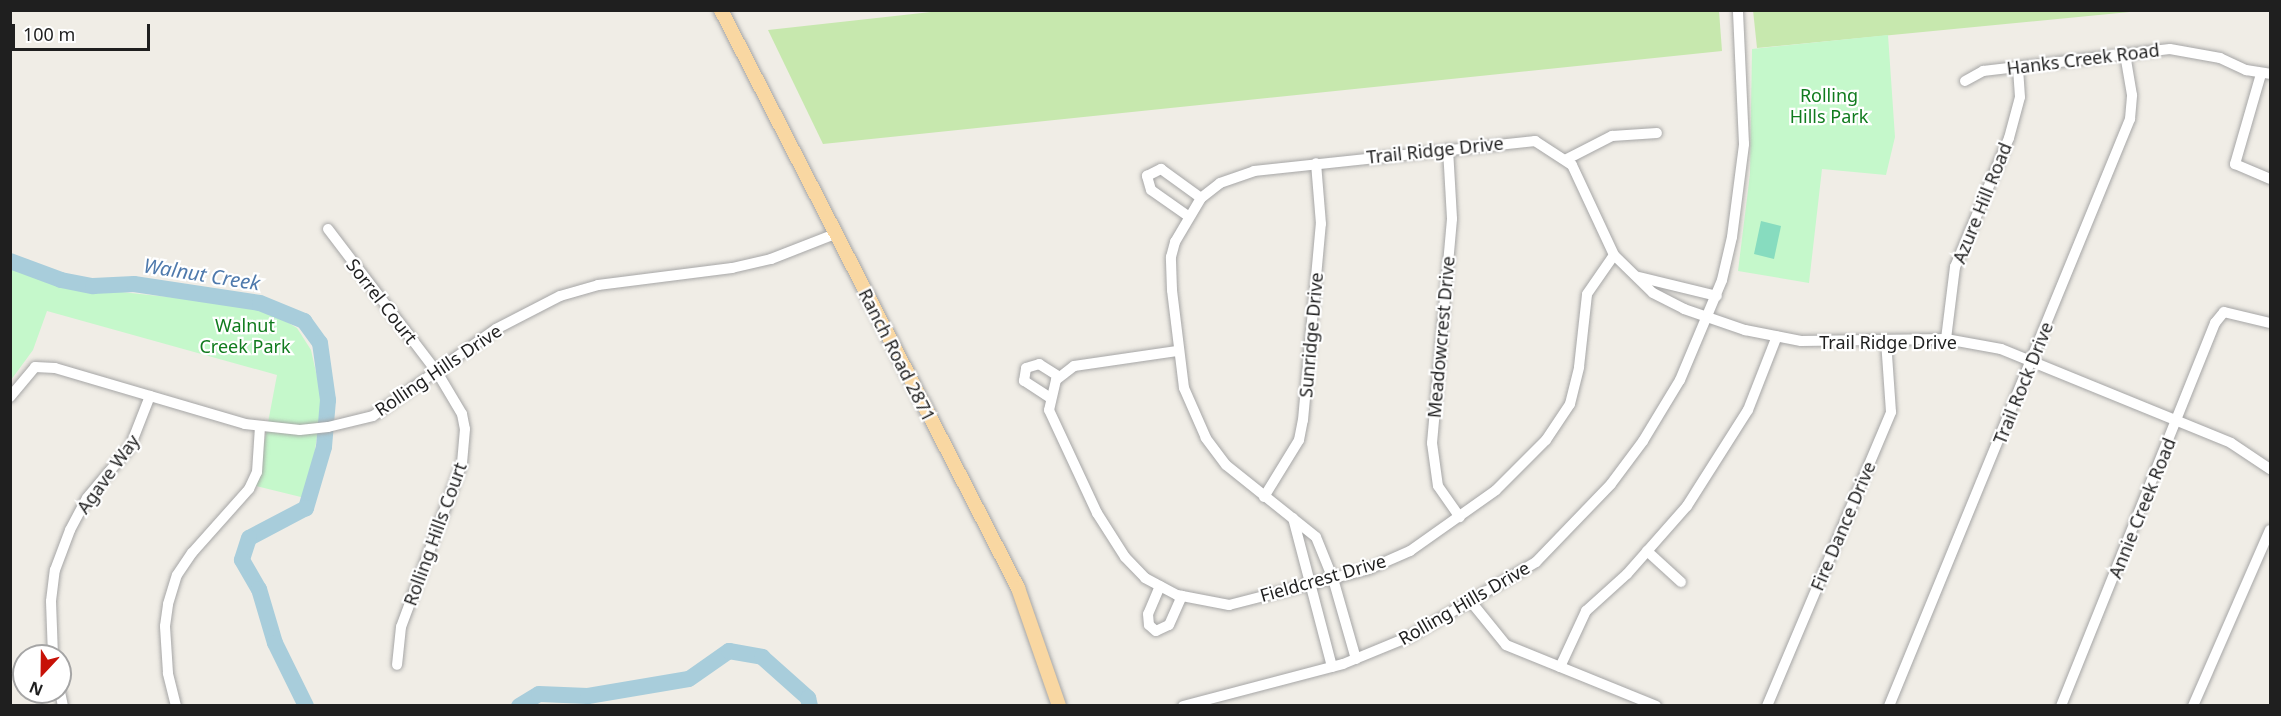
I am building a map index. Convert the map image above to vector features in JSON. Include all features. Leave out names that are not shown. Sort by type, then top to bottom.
[{"type":"main road","name":"Ranch Road 2871","points":[[721,10],[1018,588],[1059,705]]},
{"type":"street","name":"Rolling Hills Drive","points":[[1183,705],[1332,667],[1411,636],[1472,603],[1536,562],[1611,484],[1669,401],[1709,318],[1717,296],[1732,237],[1744,144],[1738,10]]},
{"type":"street","name":"Hanks Creek Road","points":[[1965,81],[1983,71],[2170,49],[2220,58],[2266,74]]},
{"type":"street","name":"Trail Rock Drive","points":[[1889,705],[2032,363],[2130,119],[2132,95],[2125,54]]},
{"type":"street","name":"Azure Hill Road","points":[[1946,339],[1955,267],[2009,138],[2020,97],[2018,67]]},
{"type":"street","points":[[2266,74],[2235,164],[2271,179]]},
{"type":"street","points":[[1567,159],[1612,136],[1657,133]]},
{"type":"street","name":"Trail Ridge Drive","points":[[1356,659],[1333,579],[1316,537],[1226,465],[1206,438],[1184,388],[1177,351],[1171,257],[1188,216],[1201,198],[1220,183],[1254,171],[1526,140],[1546,146],[1567,159],[1587,190],[1614,255],[1653,293],[1709,318],[1776,336],[1830,342],[1946,339],[2001,349],[2231,444],[2271,469]]},
{"type":"street","name":"Meadowcrest Drive","points":[[1448,149],[1452,219],[1432,452],[1438,486],[1460,517]]},
{"type":"street","name":"Sunridge Drive","points":[[1264,497],[1299,440],[1303,420],[1320,224],[1316,163]]},
{"type":"street","points":[[1188,216],[1148,188],[1147,176],[1161,169],[1201,198]]},
{"type":"street","name":"Sorrel Court","points":[[328,229],[437,372]]},
{"type":"street","name":"Rolling Hills Drive","points":[[10,397],[36,367],[55,368],[260,427],[300,430],[357,421],[373,416],[496,329],[560,296],[598,285],[732,268],[771,259],[835,234]]},
{"type":"street","name":"Fieldcrest Drive","points":[[1049,397],[1052,419],[1110,536],[1132,564],[1160,586],[1182,596],[1229,604],[1333,579],[1410,551],[1496,490],[1546,440],[1570,404],[1579,367],[1587,294],[1614,255]]},
{"type":"street","name":"Trail Ridge Drive","points":[[1639,277],[1717,296]]},
{"type":"street","name":"Annie Creek Road","points":[[2061,705],[2215,323],[2224,312],[2271,323]]},
{"type":"street","points":[[1560,667],[1572,634],[1586,611],[1647,551],[1687,506],[1748,410],[1776,336]]},
{"type":"street","name":"Fire Dance Drive","points":[[1767,705],[1891,412],[1886,340]]},
{"type":"street","points":[[1059,376],[1039,364],[1026,368],[1024,381],[1049,397],[1059,376],[1088,363],[1177,351]]},
{"type":"street","name":"Rolling Hills Court","points":[[397,665],[401,627],[462,462],[465,443],[462,414],[437,372]]},
{"type":"street","name":"Agave Way","points":[[53,644],[51,601],[55,570],[70,530],[87,498],[130,447],[150,396]]},
{"type":"street","points":[[176,705],[168,673],[165,626],[168,604],[177,575],[192,553],[249,489],[257,472],[260,427]]},
{"type":"street","points":[[1293,518],[1332,667]]},
{"type":"street","points":[[2193,705],[2271,530]]},
{"type":"street","points":[[1647,551],[1681,582]]},
{"type":"street","points":[[1160,586],[1148,614],[1149,625],[1156,631],[1170,625],[1182,596]]},
{"type":"street","points":[[1472,603],[1506,645],[1656,705]]},
{"type":"green space","points":[[1753,10],[2140,11],[1757,48]]},
{"type":"green space","points":[[940,11],[1719,11],[1722,51],[823,144],[768,30]]},
{"type":"green space","name":"Rolling Hills Park","points":[[1888,35],[1895,137],[1886,175],[1822,169],[1809,283],[1738,271],[1750,174],[1752,49]]},
{"type":"green space","points":[[1761,221],[1781,226],[1774,259],[1754,254]]},
{"type":"green space","name":"Walnut Creek Park","points":[[11,263],[66,286],[242,305],[272,313],[297,328],[311,350],[322,399],[312,472],[305,498],[256,486],[277,375],[47,311],[33,350],[11,380]]},
{"type":"waterway","name":"Walnut Creek","points":[[10,261],[61,280],[93,286],[134,284],[260,303],[304,321],[320,343],[328,400],[324,447],[306,508],[249,538],[242,560],[259,589],[275,643],[306,706]]},
{"type":"waterway","name":"Walnut Creek","points":[[519,706],[539,694],[588,696],[689,679],[729,651],[762,657],[808,698],[810,706]]}]
